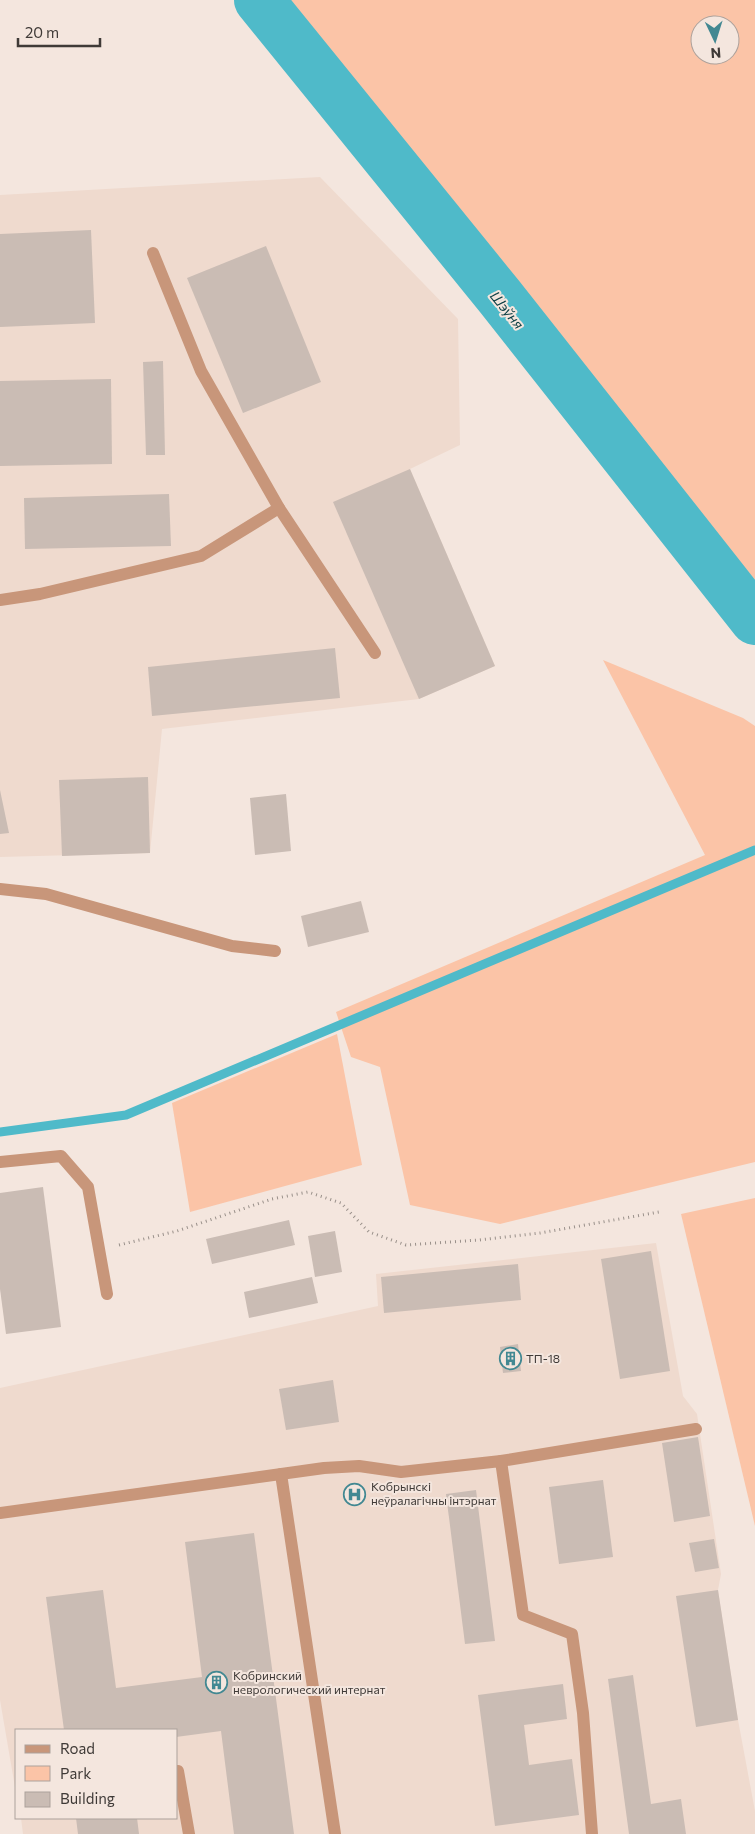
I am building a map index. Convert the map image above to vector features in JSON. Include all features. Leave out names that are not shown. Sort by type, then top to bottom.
[{"type":"lane","points":[[153,253],[201,371],[279,508],[375,653]]},
{"type":"lane","points":[[0,600],[40,594],[201,556],[279,508]]},
{"type":"lane","points":[[0,889],[46,894],[232,946],[275,950]]},
{"type":"lane","points":[[0,1162],[61,1156],[88,1187],[107,1294]]},
{"type":"lane","points":[[0,1513],[281,1474],[358,1466],[401,1472],[501,1461],[696,1429]]},
{"type":"lane","points":[[501,1461],[523,1615],[572,1634],[583,1713],[592,1834]]},
{"type":"lane","points":[[281,1474],[335,1834]]},
{"type":"lane","points":[[178,1772],[189,1834]]},
{"type":"path","points":[[99,1250],[177,1231],[272,1199],[308,1192],[341,1203],[369,1232],[406,1245],[479,1240],[540,1233],[659,1212]]},
{"type":"shaded area","points":[[320,177],[458,319],[460,445],[410,469],[495,666],[419,699],[162,729],[150,853],[0,857],[0,195]]},
{"type":"shaded area","name":"Кобрынскі неўралагічны інтэрнат","points":[[656,1243],[683,1396],[697,1414],[721,1574],[718,1590],[738,1720],[755,1811],[755,1834],[23,1834],[21,1819],[178,1819],[178,1729],[15,1729],[15,1787],[0,1700],[0,1388],[378,1306],[376,1274]]},
{"type":"green space","points":[[269,0],[755,0],[755,580]]},
{"type":"green space","points":[[603,660],[743,718],[755,726],[755,1162],[500,1224],[410,1205],[380,1067],[351,1057],[336,1012],[705,855]]},
{"type":"green space","points":[[337,1034],[362,1165],[190,1212],[172,1103]]},
{"type":"green space","points":[[755,1198],[755,1526],[681,1214]]},
{"type":"building","points":[[91,230],[95,323],[0,327],[0,234]]},
{"type":"building","points":[[266,246],[321,382],[243,413],[187,278]]},
{"type":"building","points":[[163,361],[165,455],[146,455],[143,362]]},
{"type":"building","points":[[111,379],[112,464],[0,466],[0,381]]},
{"type":"building","points":[[410,469],[495,666],[419,699],[333,502]]},
{"type":"building","points":[[169,494],[171,546],[25,549],[24,498]]},
{"type":"building","points":[[335,648],[340,698],[152,716],[148,667]]},
{"type":"building","points":[[148,777],[150,853],[62,856],[59,780]]},
{"type":"building","points":[[0,790],[9,833],[0,834]]},
{"type":"building","points":[[286,794],[291,851],[255,855],[250,798]]},
{"type":"building","points":[[361,901],[369,932],[308,947],[301,916]]},
{"type":"building","points":[[43,1187],[61,1327],[6,1334],[0,1289],[0,1193]]},
{"type":"building","points":[[289,1220],[295,1245],[212,1264],[206,1239]]},
{"type":"building","points":[[335,1231],[342,1272],[315,1277],[308,1236]]},
{"type":"building","points":[[651,1251],[670,1371],[620,1379],[601,1259]]},
{"type":"building","points":[[518,1264],[521,1300],[384,1313],[381,1277]]},
{"type":"building","points":[[312,1277],[318,1303],[249,1318],[244,1292]]},
{"type":"building","name":"ТП-18","points":[[518,1344],[521,1371],[503,1373],[500,1347]]},
{"type":"building","points":[[333,1380],[339,1422],[286,1430],[279,1389]]},
{"type":"building","points":[[698,1437],[710,1516],[674,1522],[662,1443]]},
{"type":"building","points":[[603,1480],[613,1557],[559,1564],[549,1487]]},
{"type":"building","points":[[476,1490],[495,1641],[465,1644],[446,1494]]},
{"type":"building","name":"Кобринский неврологический интернат","points":[[254,1533],[294,1834],[234,1834],[221,1731],[178,1737],[178,1729],[64,1729],[46,1597],[103,1590],[116,1688],[202,1677],[185,1542]]},
{"type":"building","points":[[714,1539],[719,1568],[695,1572],[689,1543]]},
{"type":"building","points":[[718,1590],[738,1720],[696,1727],[676,1596]]},
{"type":"building","points":[[633,1675],[651,1804],[681,1799],[686,1834],[629,1834],[608,1679]]},
{"type":"building","points":[[563,1684],[567,1719],[524,1725],[529,1765],[572,1759],[579,1815],[495,1826],[478,1695]]},
{"type":"building","points":[[76,1819],[137,1819],[139,1834],[78,1834]]},
{"type":"waterway","name":"Шэўня","points":[[259,0],[500,297],[755,620]]},
{"type":"waterway","points":[[0,1132],[126,1115],[755,850]]},
{"type":"place","name":"ТП-18","points":[[510,1359]]},
{"type":"place","name":"Кобрынскі неўралагічны інтэрнат","points":[[355,1494]]},
{"type":"place","name":"Кобринский неврологический интернат","points":[[217,1683]]}]
